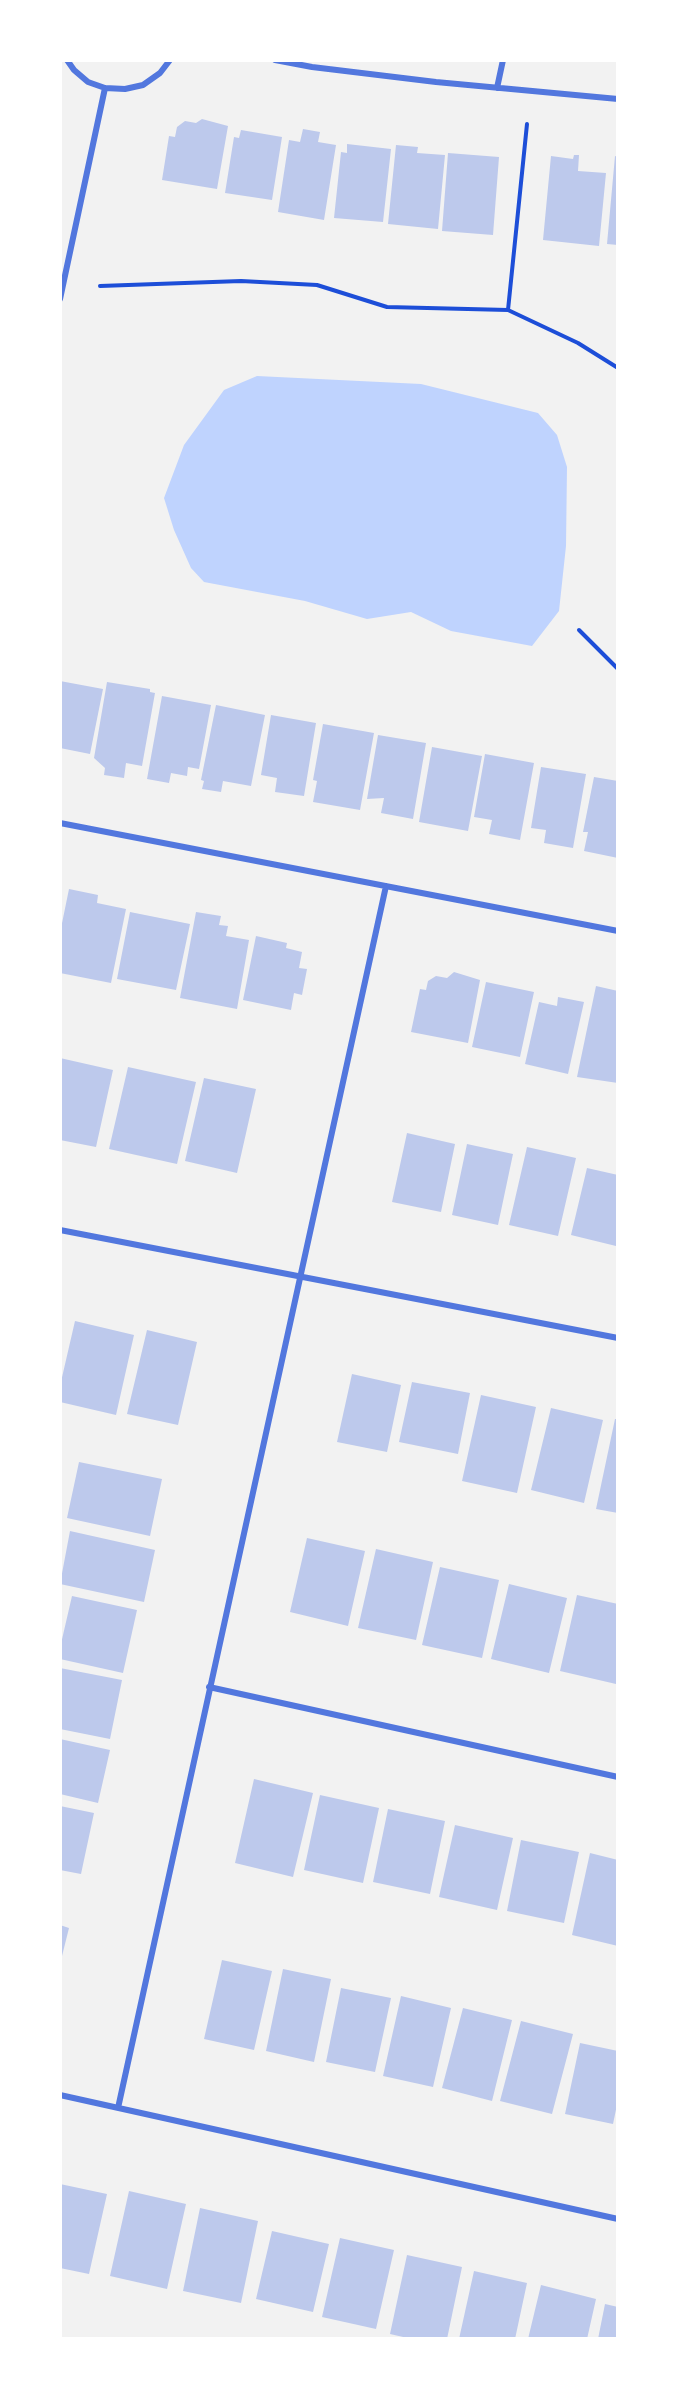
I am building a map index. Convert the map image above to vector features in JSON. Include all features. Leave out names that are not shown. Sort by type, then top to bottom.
[{"type":"street","points":[[67,60],[74,70],[88,82],[105,88],[125,90],[143,85],[160,74],[170,60]]},
{"type":"street","points":[[275,60],[312,67],[618,99]]},
{"type":"street","points":[[497,88],[503,60]]},
{"type":"street","points":[[60,299],[105,88]]},
{"type":"street","points":[[60,823],[618,931]]},
{"type":"street","points":[[118,2108],[299,1276],[387,886]]},
{"type":"street","points":[[60,1230],[618,1338]]},
{"type":"street","points":[[209,1687],[618,1778]]},
{"type":"street","points":[[60,2095],[618,2219]]},
{"type":"path","points":[[508,310],[527,124]]},
{"type":"path","points":[[100,286],[241,281],[317,285],[387,307],[508,310],[578,343],[618,368]]},
{"type":"path","points":[[579,630],[618,669]]},
{"type":"water","points":[[257,376],[421,384],[538,413],[557,435],[567,467],[566,546],[559,611],[532,646],[451,631],[411,612],[367,619],[305,601],[204,582],[191,568],[174,530],[164,498],[184,445],[224,390]]},
{"type":"building","points":[[202,119],[228,126],[217,189],[162,180],[169,136],[175,137],[177,127],[185,121],[196,123]]},
{"type":"building","points":[[303,129],[320,132],[318,142],[336,145],[324,220],[278,212],[289,140],[300,142]]},
{"type":"building","points":[[241,130],[282,137],[272,200],[225,193],[234,137],[239,138]]},
{"type":"building","points":[[347,144],[391,149],[383,222],[334,218],[341,152],[347,153]]},
{"type":"building","points":[[396,145],[418,147],[417,153],[445,155],[438,229],[388,224]]},
{"type":"building","points":[[448,153],[499,157],[493,235],[442,231]]},
{"type":"building","points":[[574,155],[579,155],[578,171],[606,173],[599,246],[543,240],[551,156],[573,159]]},
{"type":"building","points":[[615,156],[618,157],[618,245],[607,244]]},
{"type":"building","points":[[60,681],[103,689],[90,754],[60,748]]},
{"type":"building","points":[[107,682],[150,689],[150,692],[155,693],[142,766],[126,763],[124,778],[104,775],[105,768],[94,758]]},
{"type":"building","points":[[162,696],[211,705],[199,769],[188,767],[187,776],[171,773],[169,783],[147,779]]},
{"type":"building","points":[[216,705],[265,715],[251,786],[223,781],[221,792],[202,789],[204,781],[201,780]]},
{"type":"building","points":[[271,715],[316,723],[304,796],[275,792],[277,778],[261,775]]},
{"type":"building","points":[[323,724],[374,733],[360,810],[313,802],[317,781],[313,780]]},
{"type":"building","points":[[378,735],[426,743],[413,819],[381,813],[384,798],[367,799]]},
{"type":"building","points":[[432,747],[482,756],[468,831],[419,822]]},
{"type":"building","points":[[485,754],[534,763],[520,840],[489,834],[492,820],[474,817]]},
{"type":"building","points":[[541,767],[586,774],[573,848],[544,843],[546,830],[531,828]]},
{"type":"building","points":[[594,777],[618,781],[618,858],[584,851],[588,832],[583,832]]},
{"type":"building","points":[[69,889],[98,895],[97,903],[126,909],[111,983],[60,973],[60,933]]},
{"type":"building","points":[[130,912],[190,924],[176,990],[117,979]]},
{"type":"building","points":[[196,912],[221,916],[219,925],[228,926],[226,936],[249,940],[237,1009],[180,998]]},
{"type":"building","points":[[256,936],[287,943],[286,948],[302,952],[299,968],[307,969],[302,995],[294,993],[291,1010],[243,1000]]},
{"type":"building","points":[[454,972],[480,980],[468,1043],[411,1032],[420,989],[426,990],[428,981],[436,976],[447,978]]},
{"type":"building","points":[[486,982],[534,992],[520,1057],[472,1047]]},
{"type":"building","points":[[596,986],[618,991],[618,1083],[577,1077]]},
{"type":"building","points":[[558,997],[584,1002],[568,1074],[525,1064],[539,1002],[557,1006]]},
{"type":"building","points":[[60,1058],[113,1070],[96,1147],[60,1140]]},
{"type":"building","points":[[128,1067],[196,1082],[177,1164],[109,1149]]},
{"type":"building","points":[[204,1078],[256,1089],[237,1173],[185,1161]]},
{"type":"building","points":[[407,1133],[455,1144],[441,1212],[392,1202]]},
{"type":"building","points":[[467,1144],[513,1154],[498,1225],[452,1215]]},
{"type":"building","points":[[527,1147],[576,1158],[558,1236],[509,1225]]},
{"type":"building","points":[[587,1168],[618,1175],[616,1246],[571,1235]]},
{"type":"building","points":[[75,1321],[134,1335],[116,1415],[60,1402],[60,1386]]},
{"type":"building","points":[[147,1330],[197,1342],[178,1425],[127,1414]]},
{"type":"building","points":[[352,1374],[401,1385],[387,1452],[337,1442]]},
{"type":"building","points":[[412,1382],[470,1393],[458,1454],[399,1442]]},
{"type":"building","points":[[481,1395],[536,1407],[517,1493],[462,1481]]},
{"type":"building","points":[[551,1408],[603,1420],[584,1503],[531,1490]]},
{"type":"building","points":[[615,1419],[618,1419],[618,1513],[596,1509]]},
{"type":"building","points":[[79,1462],[162,1479],[150,1536],[67,1518]]},
{"type":"building","points":[[70,1531],[155,1550],[144,1602],[60,1584]]},
{"type":"building","points":[[307,1538],[365,1551],[348,1626],[290,1612]]},
{"type":"building","points":[[376,1549],[433,1562],[416,1640],[358,1628]]},
{"type":"building","points":[[440,1567],[499,1580],[482,1658],[422,1645]]},
{"type":"building","points":[[509,1584],[567,1598],[549,1673],[491,1659]]},
{"type":"building","points":[[577,1595],[618,1604],[616,1684],[560,1671]]},
{"type":"building","points":[[72,1596],[137,1610],[123,1673],[60,1659],[60,1648]]},
{"type":"building","points":[[60,1668],[122,1680],[110,1739],[60,1729]]},
{"type":"building","points":[[60,1739],[110,1750],[98,1803],[60,1794]]},
{"type":"building","points":[[254,1779],[313,1793],[293,1877],[235,1863]]},
{"type":"building","points":[[320,1795],[379,1808],[363,1883],[304,1870]]},
{"type":"building","points":[[60,1806],[94,1813],[81,1874],[60,1870]]},
{"type":"building","points":[[388,1809],[445,1821],[430,1894],[373,1882]]},
{"type":"building","points":[[455,1825],[513,1838],[497,1910],[439,1897]]},
{"type":"building","points":[[521,1840],[579,1852],[564,1923],[507,1911]]},
{"type":"building","points":[[590,1853],[618,1860],[618,1946],[572,1935]]},
{"type":"building","points":[[60,1925],[69,1928],[61,1960],[60,1960]]},
{"type":"building","points":[[222,1960],[272,1971],[254,2050],[204,2039]]},
{"type":"building","points":[[283,1969],[331,1979],[314,2062],[266,2051]]},
{"type":"building","points":[[341,1988],[391,1998],[375,2072],[326,2062]]},
{"type":"building","points":[[401,1996],[451,2008],[433,2087],[383,2076]]},
{"type":"building","points":[[463,2008],[512,2020],[492,2101],[442,2088]]},
{"type":"building","points":[[521,2021],[573,2034],[552,2114],[500,2101]]},
{"type":"building","points":[[580,2043],[618,2051],[618,2100],[613,2124],[565,2114]]},
{"type":"building","points":[[60,2184],[107,2194],[89,2274],[60,2268]]},
{"type":"building","points":[[129,2191],[186,2204],[167,2289],[110,2276]]},
{"type":"building","points":[[200,2208],[258,2221],[241,2303],[183,2291]]},
{"type":"building","points":[[272,2231],[329,2244],[313,2312],[256,2299]]},
{"type":"building","points":[[340,2238],[394,2250],[376,2329],[322,2317]]},
{"type":"building","points":[[407,2255],[462,2267],[447,2339],[412,2339],[390,2334]]},
{"type":"building","points":[[474,2271],[527,2283],[515,2339],[459,2339]]},
{"type":"building","points":[[541,2285],[596,2299],[587,2339],[528,2339]]},
{"type":"building","points":[[605,2304],[618,2307],[618,2339],[598,2339]]}]
